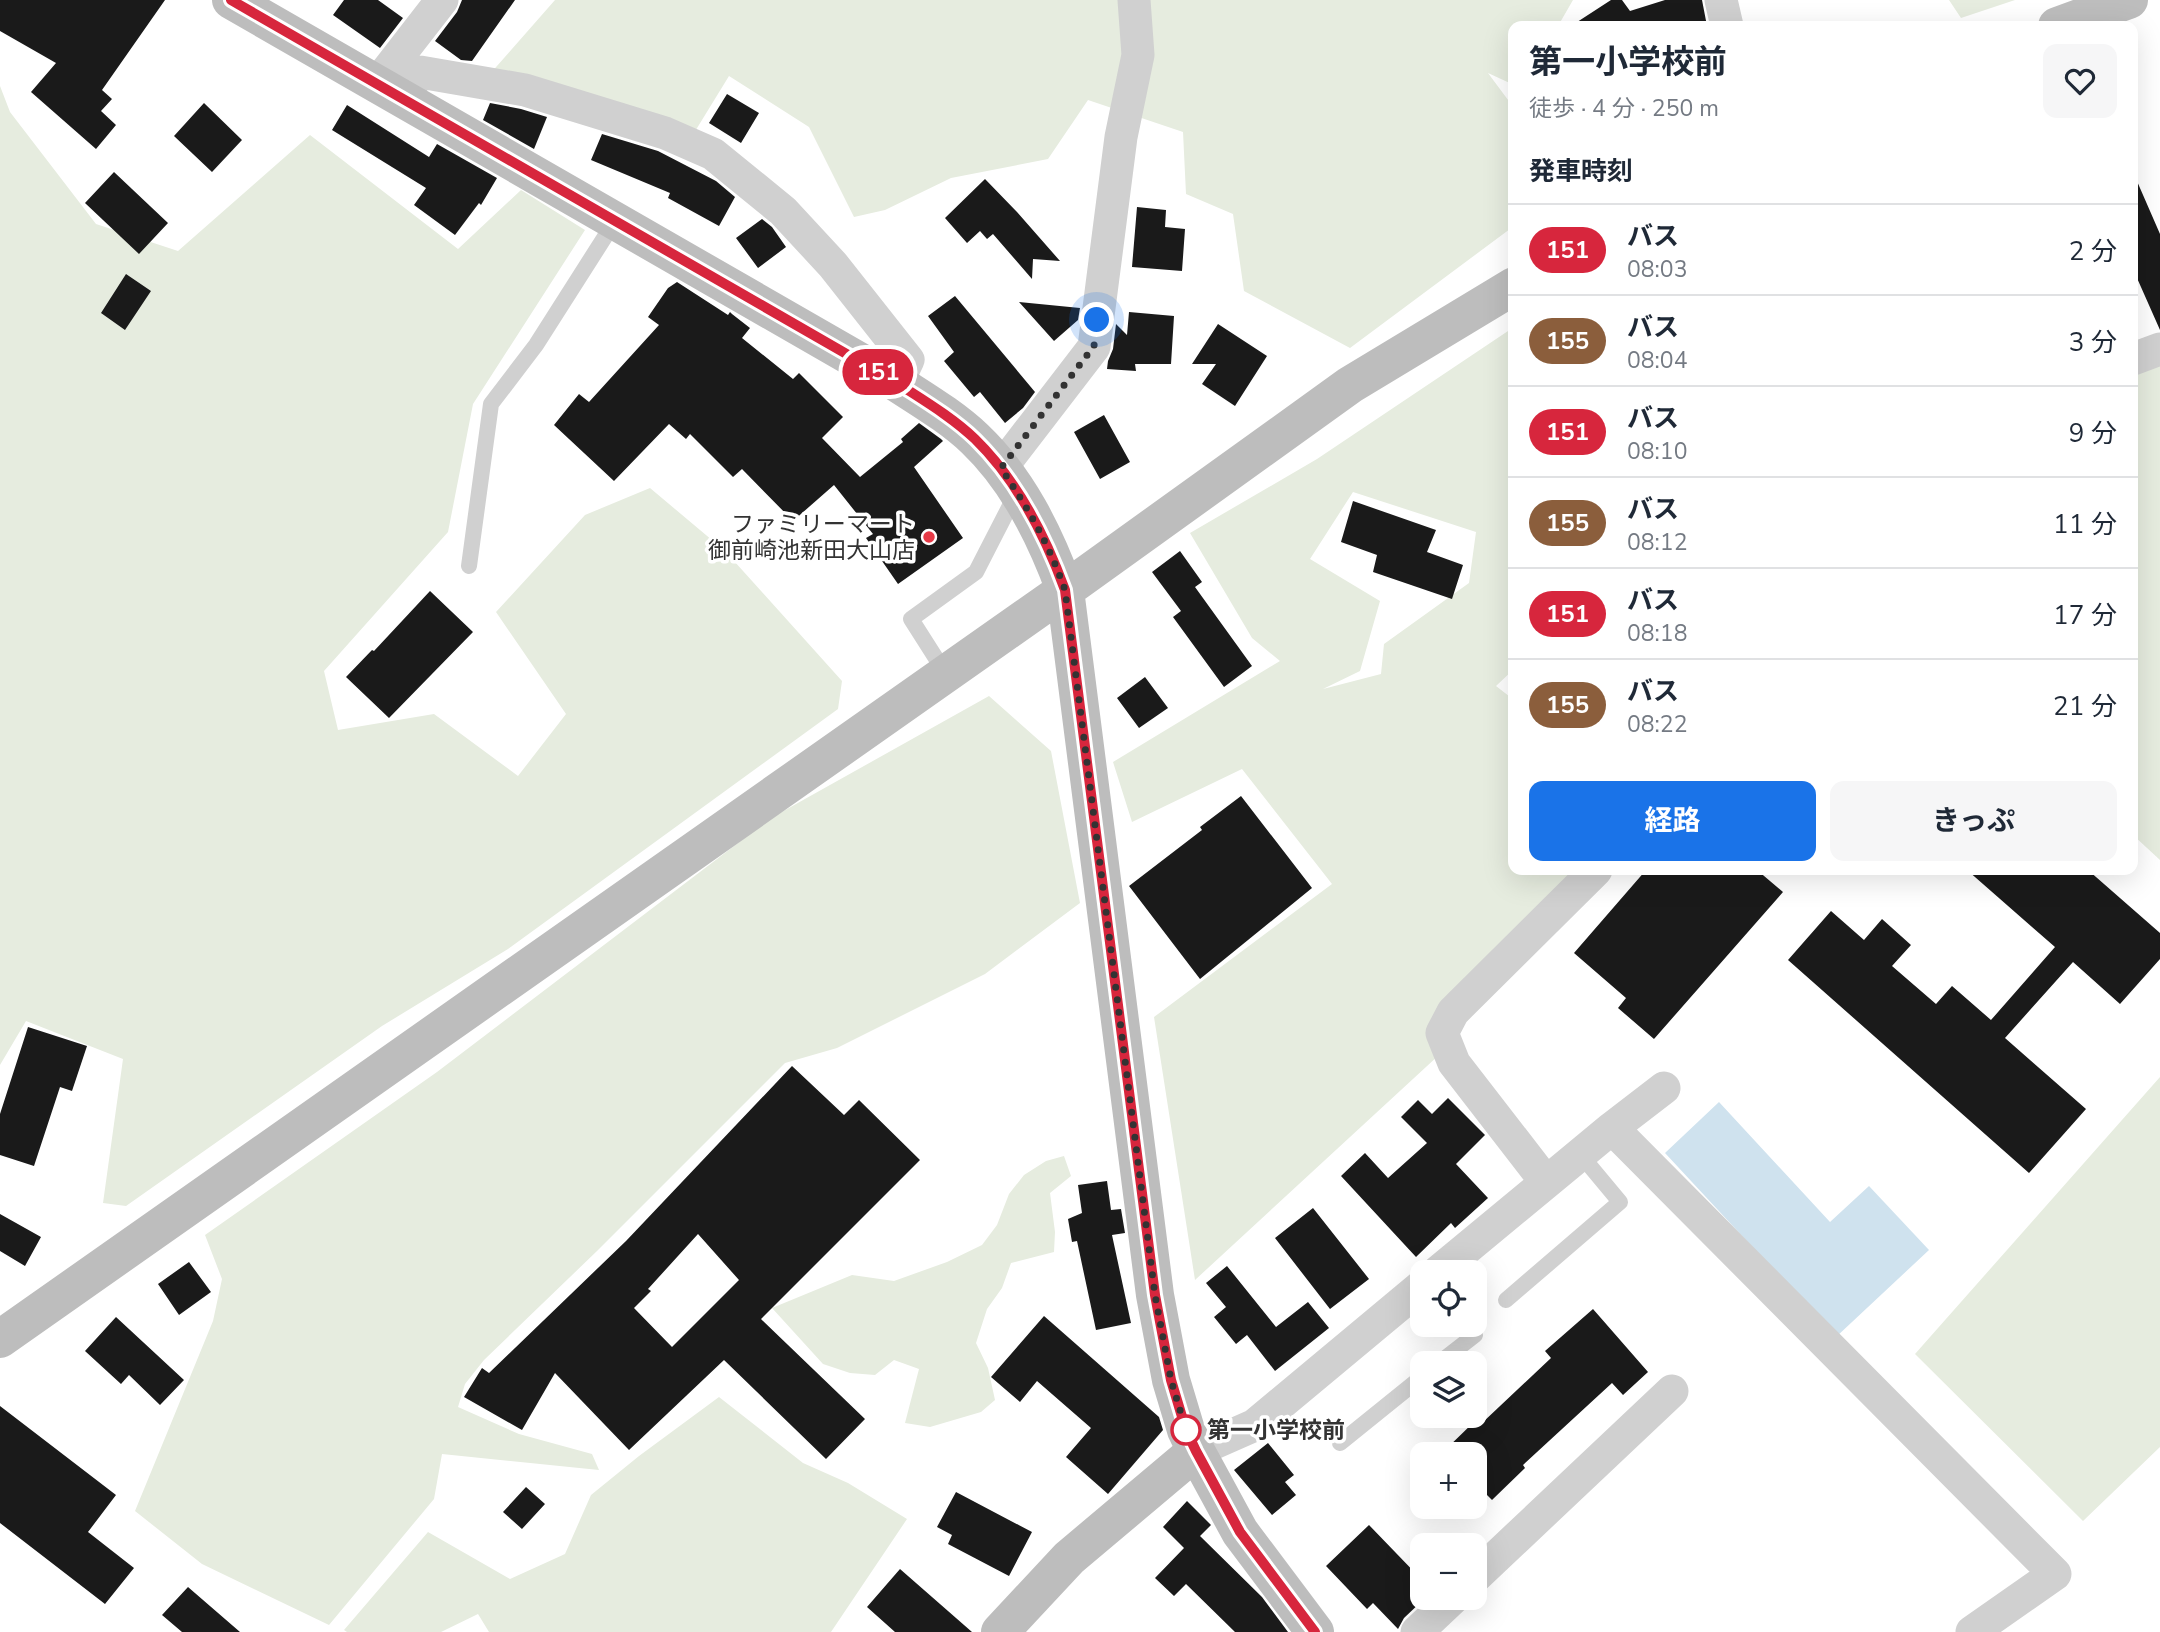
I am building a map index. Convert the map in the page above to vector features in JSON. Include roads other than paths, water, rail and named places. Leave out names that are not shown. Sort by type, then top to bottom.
[{"type":"street","points":[[231,0],[897,383],[974,438],[1009,480],[1034,518],[1052,553],[1065,590],[1155,1295],[1171,1380],[1186,1430],[1240,1532],[1315,1632]]},
{"type":"street","points":[[389,92],[442,0]]},
{"type":"street","points":[[1009,480],[1094,346],[1121,136],[1138,55],[1134,0]]},
{"type":"street","points":[[1721,0],[1726,21]]},
{"type":"street","points":[[2071,21],[2129,0]]},
{"type":"street","points":[[389,92],[420,72],[525,90],[665,133],[713,154],[783,211],[833,265],[908,360],[897,383]]},
{"type":"street","points":[[0,1339],[1065,590],[1350,385],[1508,290]]},
{"type":"street","points":[[2138,357],[2160,349]]},
{"type":"street","points":[[1546,1182],[1454,1063],[1442,1033],[1453,1012],[1591,875]]},
{"type":"street","points":[[1452,1260],[1664,1088]]},
{"type":"street","points":[[1612,1128],[2055,1574],[1972,1632]]},
{"type":"street","points":[[1000,1632],[1069,1558],[1196,1451],[1255,1425],[1410,1296]]},
{"type":"street","points":[[1487,1566],[1672,1391]]},
{"type":"street","points":[[1417,1632],[1440,1610]]},
{"type":"lane","points":[[469,566],[491,404],[536,345],[615,221]]},
{"type":"lane","points":[[946,674],[911,619],[976,572],[1009,480]]},
{"type":"lane","points":[[1506,1300],[1620,1202],[1580,1154]]},
{"type":"lane","points":[[1454,1351],[1472,1337]]},
{"type":"lane","points":[[1340,1443],[1410,1386]]},
{"type":"water","points":[[1719,1102],[1830,1222],[1869,1186],[1929,1250],[1836,1337],[1665,1153]]},
{"type":"place","name":"ファミリーマート 御前崎池新田大山店","points":[[929,537]]},
{"type":"place","name":"第一小学校前","points":[[1186,1430]]}]
